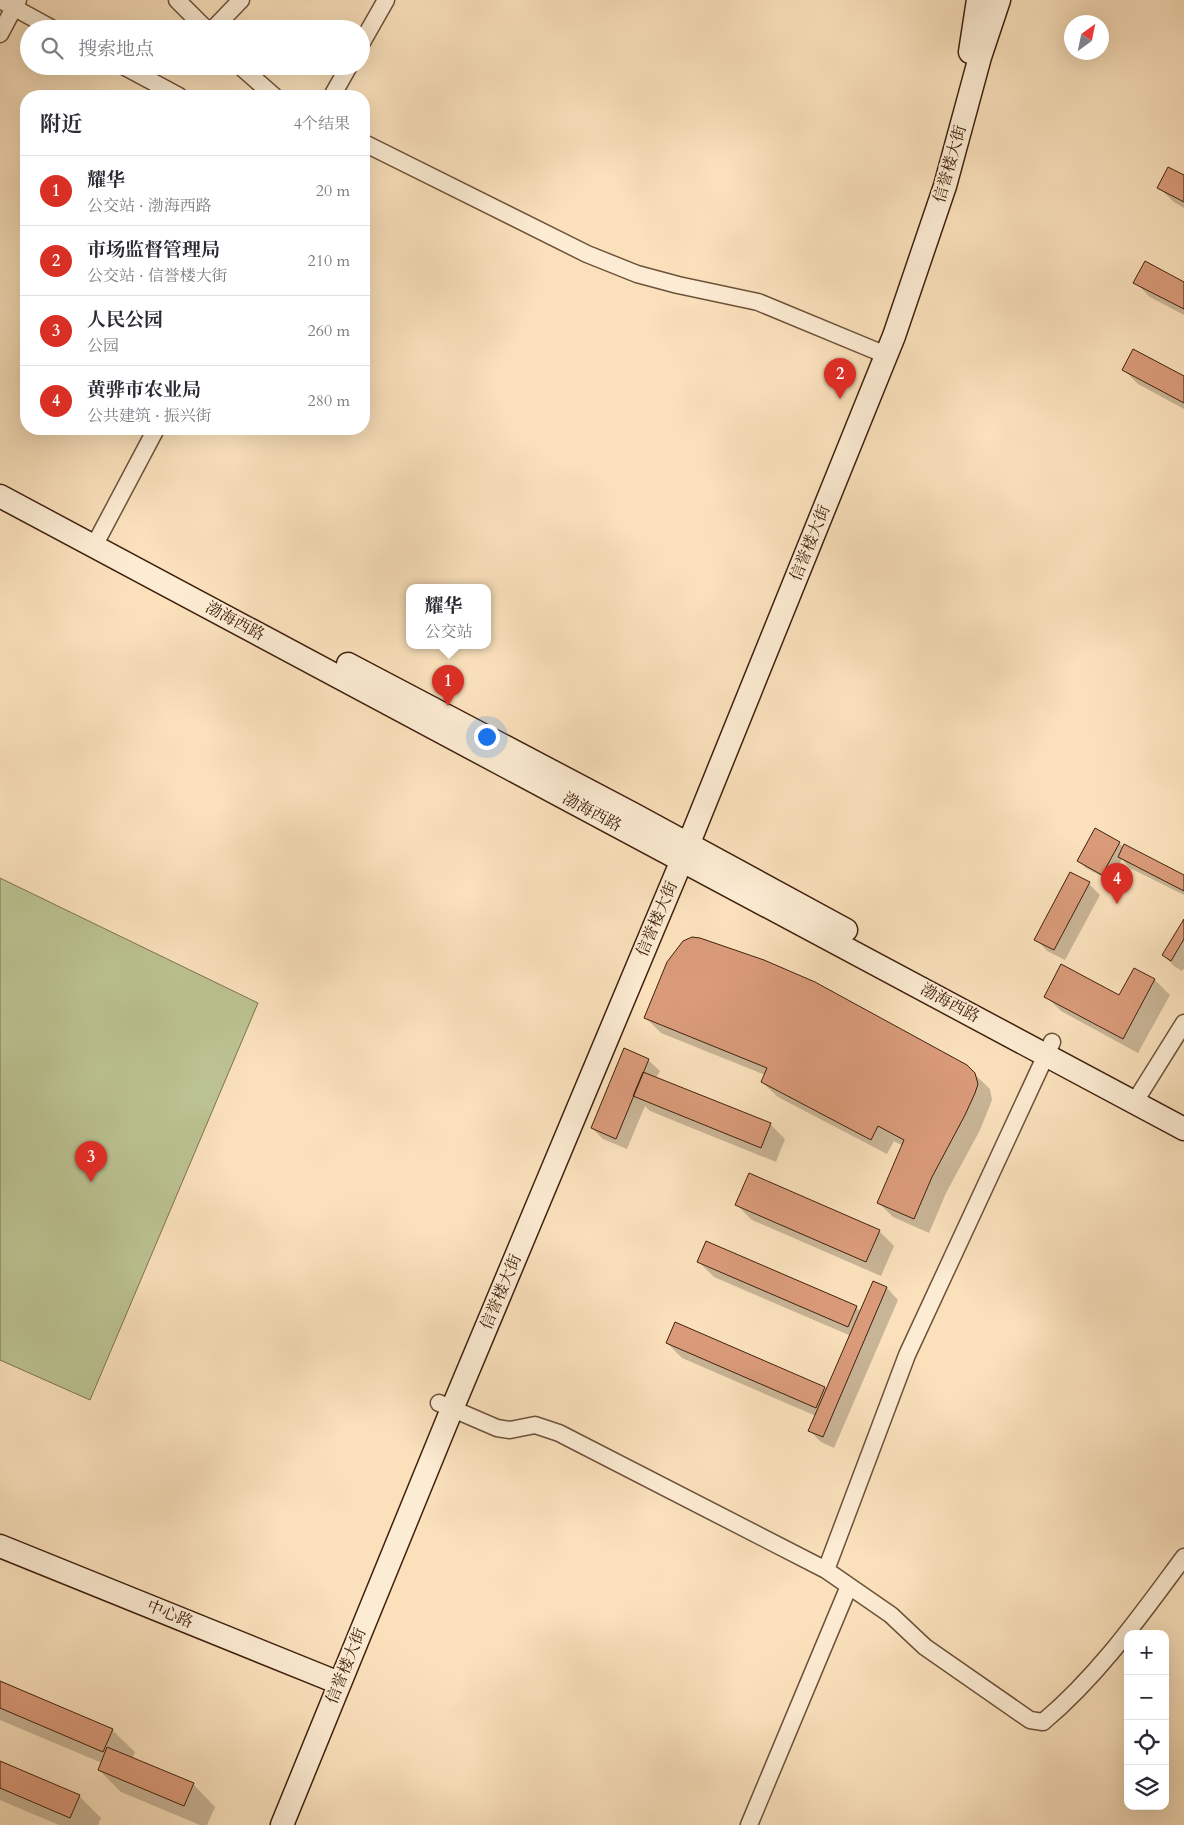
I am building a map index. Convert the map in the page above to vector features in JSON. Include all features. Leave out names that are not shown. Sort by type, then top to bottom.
[{"type":"street","points":[[177,0],[197,20]]},
{"type":"street","points":[[222,20],[241,0]]},
{"type":"street","points":[[370,28],[386,0]]},
{"type":"street","name":"信誉楼大街","points":[[268,1825],[333,1680],[679,849],[880,352],[940,171],[970,52],[978,0]]},
{"type":"street","name":"信誉楼大街","points":[[880,352],[909,292],[942,196],[980,57],[999,0]]},
{"type":"street","points":[[0,34],[11,3],[38,20]]},
{"type":"street","points":[[140,75],[168,90]]},
{"type":"street","points":[[250,75],[267,90]]},
{"type":"street","points":[[335,90],[344,75]]},
{"type":"street","points":[[370,146],[587,254],[637,274],[758,302],[880,352]]},
{"type":"street","points":[[98,540],[153,435]]},
{"type":"street","name":"渤海西路","points":[[0,481],[98,540],[1138,1096],[1184,1129]]},
{"type":"street","name":"渤海西路","points":[[0,496],[98,540]]},
{"type":"street","points":[[1138,1096],[1184,1023]]},
{"type":"street","points":[[826,1570],[907,1355],[1049,1048]]},
{"type":"street","name":"渤海西路","points":[[1138,1096],[1184,1112]]},
{"type":"street","points":[[446,1406],[497,1428],[510,1430],[535,1425],[559,1433],[826,1570],[891,1615],[925,1647],[1030,1720],[1043,1722],[1068,1701],[1112,1652],[1184,1557]]},
{"type":"street","name":"中心路","points":[[0,1546],[333,1680]]},
{"type":"street","points":[[749,1825],[849,1586]]},
{"type":"street","name":"信誉楼大街","points":[[282,1825],[333,1680]]},
{"type":"green space","points":[[0,878],[258,1003],[90,1400],[0,1360]]},
{"type":"building","points":[[1168,167],[1184,175],[1184,202],[1157,188]]},
{"type":"building","points":[[1145,261],[1184,282],[1184,309],[1133,283]]},
{"type":"building","points":[[1133,349],[1184,376],[1184,403],[1122,370]]},
{"type":"building","points":[[1095,828],[1120,842],[1102,875],[1077,861]]},
{"type":"building","points":[[1124,844],[1184,875],[1184,891],[1118,857]]},
{"type":"building","points":[[1070,872],[1090,882],[1054,950],[1034,940]]},
{"type":"building","points":[[1184,919],[1184,939],[1171,961],[1162,955]]},
{"type":"building","points":[[692,937],[764,960],[815,982],[967,1065],[975,1073],[978,1084],[975,1093],[932,1177],[914,1219],[877,1203],[904,1140],[878,1126],[871,1140],[761,1082],[767,1068],[644,1018],[667,962],[683,941]]},
{"type":"building","points":[[1061,964],[1119,995],[1134,968],[1155,979],[1123,1039],[1044,997]]},
{"type":"building","points":[[624,1048],[649,1059],[616,1139],[591,1128]]},
{"type":"building","points":[[643,1072],[771,1123],[761,1148],[633,1096]]},
{"type":"building","points":[[749,1173],[880,1230],[866,1262],[735,1205]]},
{"type":"building","points":[[706,1241],[857,1306],[848,1327],[697,1262]]},
{"type":"building","points":[[873,1281],[887,1287],[823,1437],[808,1431]]},
{"type":"building","points":[[675,1322],[825,1387],[816,1408],[666,1343]]},
{"type":"building","points":[[0,1681],[113,1729],[103,1752],[0,1708]]},
{"type":"building","points":[[107,1747],[194,1783],[184,1806],[98,1770]]},
{"type":"building","points":[[0,1761],[80,1795],[70,1818],[0,1788]]},
{"type":"place","name":"市场监督管理局","points":[[840,399]]},
{"type":"place","name":"耀华","points":[[448,706]]},
{"type":"place","name":"黄骅市农业局","points":[[1117,904]]},
{"type":"place","name":"人民公园","points":[[91,1182]]}]
